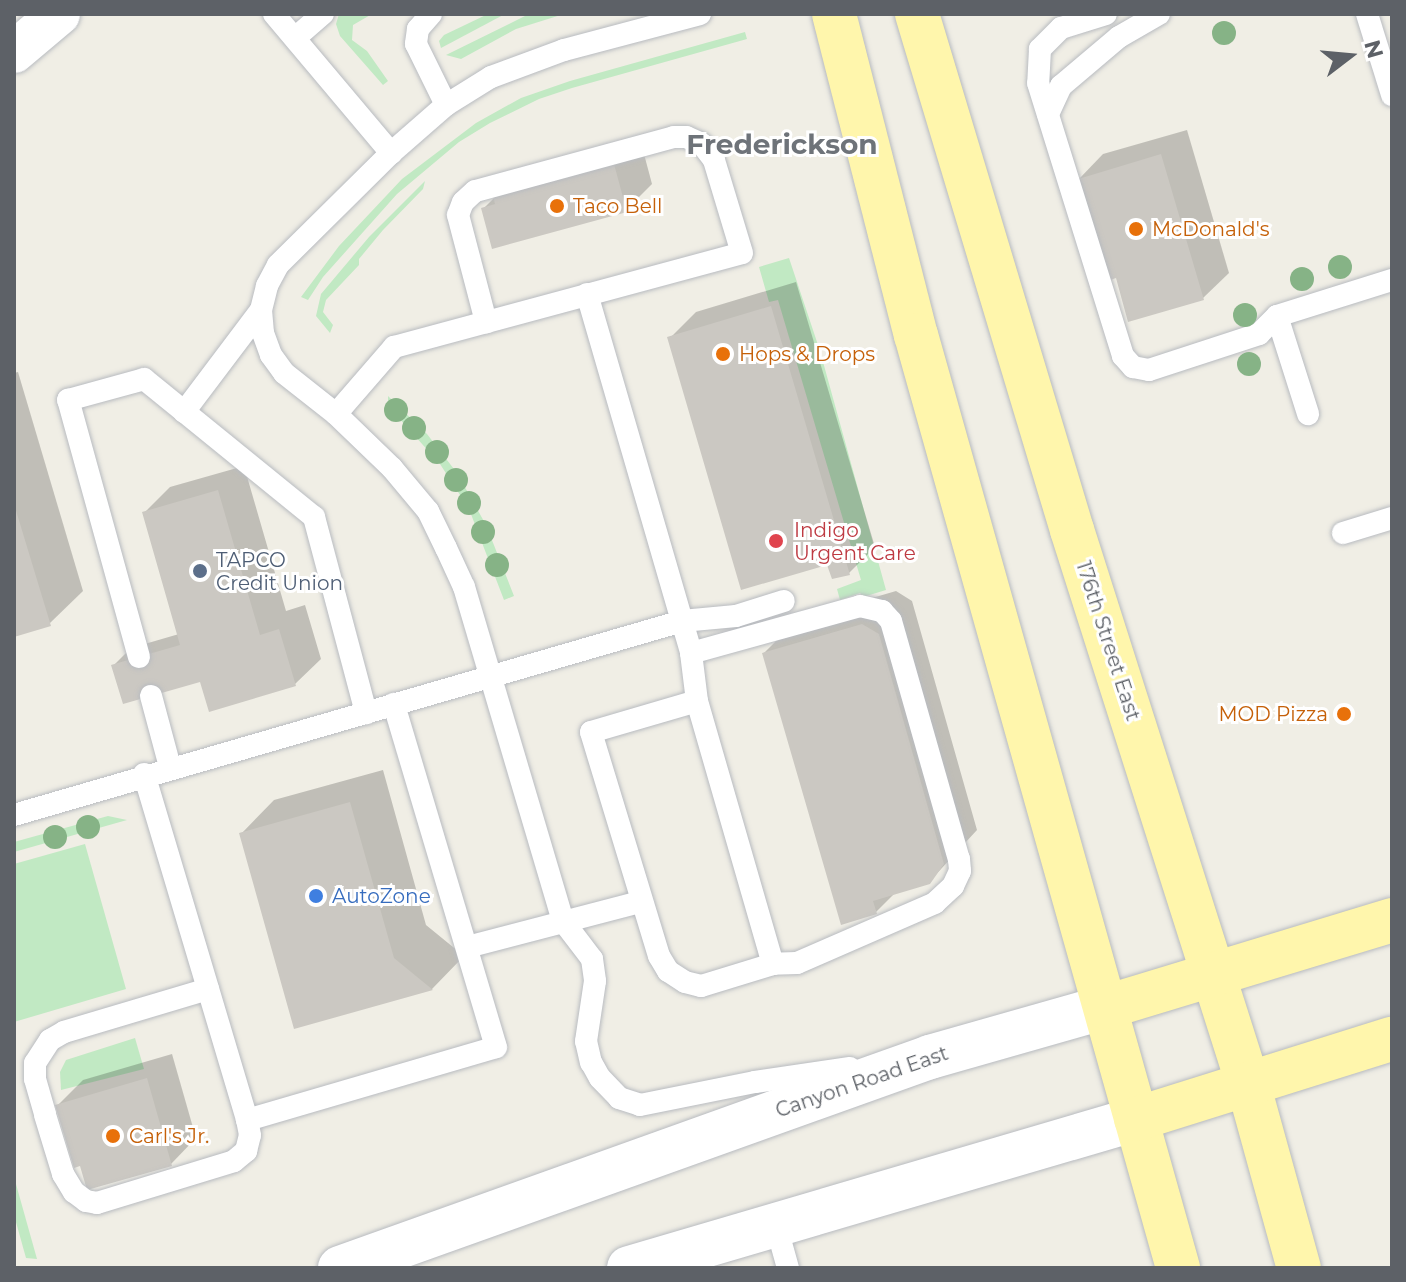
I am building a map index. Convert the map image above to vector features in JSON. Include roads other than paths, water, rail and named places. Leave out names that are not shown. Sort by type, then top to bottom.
[{"type":"main road","points":[[834,14],[916,335],[1178,1268]]},
{"type":"main road","name":"176th Street East","points":[[917,14],[1077,545],[1249,1087],[1299,1268]]},
{"type":"main road","name":"Canyon Road East","points":[[340,1268],[930,1057],[1214,977],[1392,920]]},
{"type":"main road","points":[[629,1268],[1249,1087],[1392,1039]]},
{"type":"street","points":[[14,52],[59,14]]},
{"type":"lane","points":[[274,14],[391,153]]},
{"type":"lane","points":[[295,38],[323,14]]},
{"type":"lane","points":[[700,14],[564,50],[491,77],[446,105],[391,153],[278,265],[267,286],[261,310],[263,333],[271,355],[284,373],[336,414],[392,468],[428,511],[464,587],[563,921],[592,959],[595,981],[586,1041],[591,1062],[619,1098],[640,1105],[755,1082],[930,1057]]},
{"type":"lane","points":[[1106,14],[1061,28],[1040,49],[1038,83],[1123,356],[1133,367],[1149,370],[1259,334],[1277,316],[1392,280]]},
{"type":"lane","points":[[1048,114],[1061,86],[1119,37],[1159,14]]},
{"type":"lane","points":[[1367,14],[1392,95]]},
{"type":"lane","points":[[434,15],[418,29],[416,44],[446,105]]},
{"type":"lane","points":[[336,414],[394,347],[742,253],[714,160],[702,144],[686,137],[674,137],[475,191],[463,202],[458,215],[486,322]]},
{"type":"lane","points":[[587,294],[691,653],[697,701],[773,964]]},
{"type":"lane","points":[[184,412],[261,310]]},
{"type":"lane","points":[[1277,316],[1308,414]]},
{"type":"lane","points":[[139,657],[68,400],[144,379],[314,517],[366,713]]},
{"type":"lane","points":[[1343,533],[1392,518]]},
{"type":"lane","points":[[14,815],[144,774],[682,621],[736,616],[784,601]]},
{"type":"lane","points":[[691,653],[860,606],[882,611],[891,621],[959,859],[960,871],[953,886],[935,903],[797,963],[773,964],[701,986],[685,982],[668,971],[659,956],[640,902],[591,732],[697,701]]},
{"type":"lane","points":[[151,696],[170,767]]},
{"type":"lane","points":[[247,1120],[496,1047],[394,704]]},
{"type":"lane","points":[[144,774],[247,1120],[250,1135],[246,1151],[234,1161],[97,1203],[86,1201],[74,1192],[63,1174],[35,1079],[35,1063],[50,1040],[64,1032],[208,989]]},
{"type":"lane","points":[[467,947],[640,902]]},
{"type":"lane","points":[[776,1225],[788,1268]]},
{"type":"place","name":"Taco Bell","points":[[557,206]]},
{"type":"place","name":"McDonald's","points":[[1136,229]]},
{"type":"place","name":"Hops & Drops","points":[[723,354]]},
{"type":"place","name":"Indigo Urgent Care","points":[[776,541]]},
{"type":"place","name":"TAPCO Credit Union","points":[[200,571]]},
{"type":"place","name":"MOD Pizza","points":[[1344,714]]},
{"type":"place","name":"AutoZone","points":[[316,896]]},
{"type":"place","name":"Carl's Jr.","points":[[113,1136]]},
{"type":"district","name":"Frederickson","points":[[782,144]]}]
